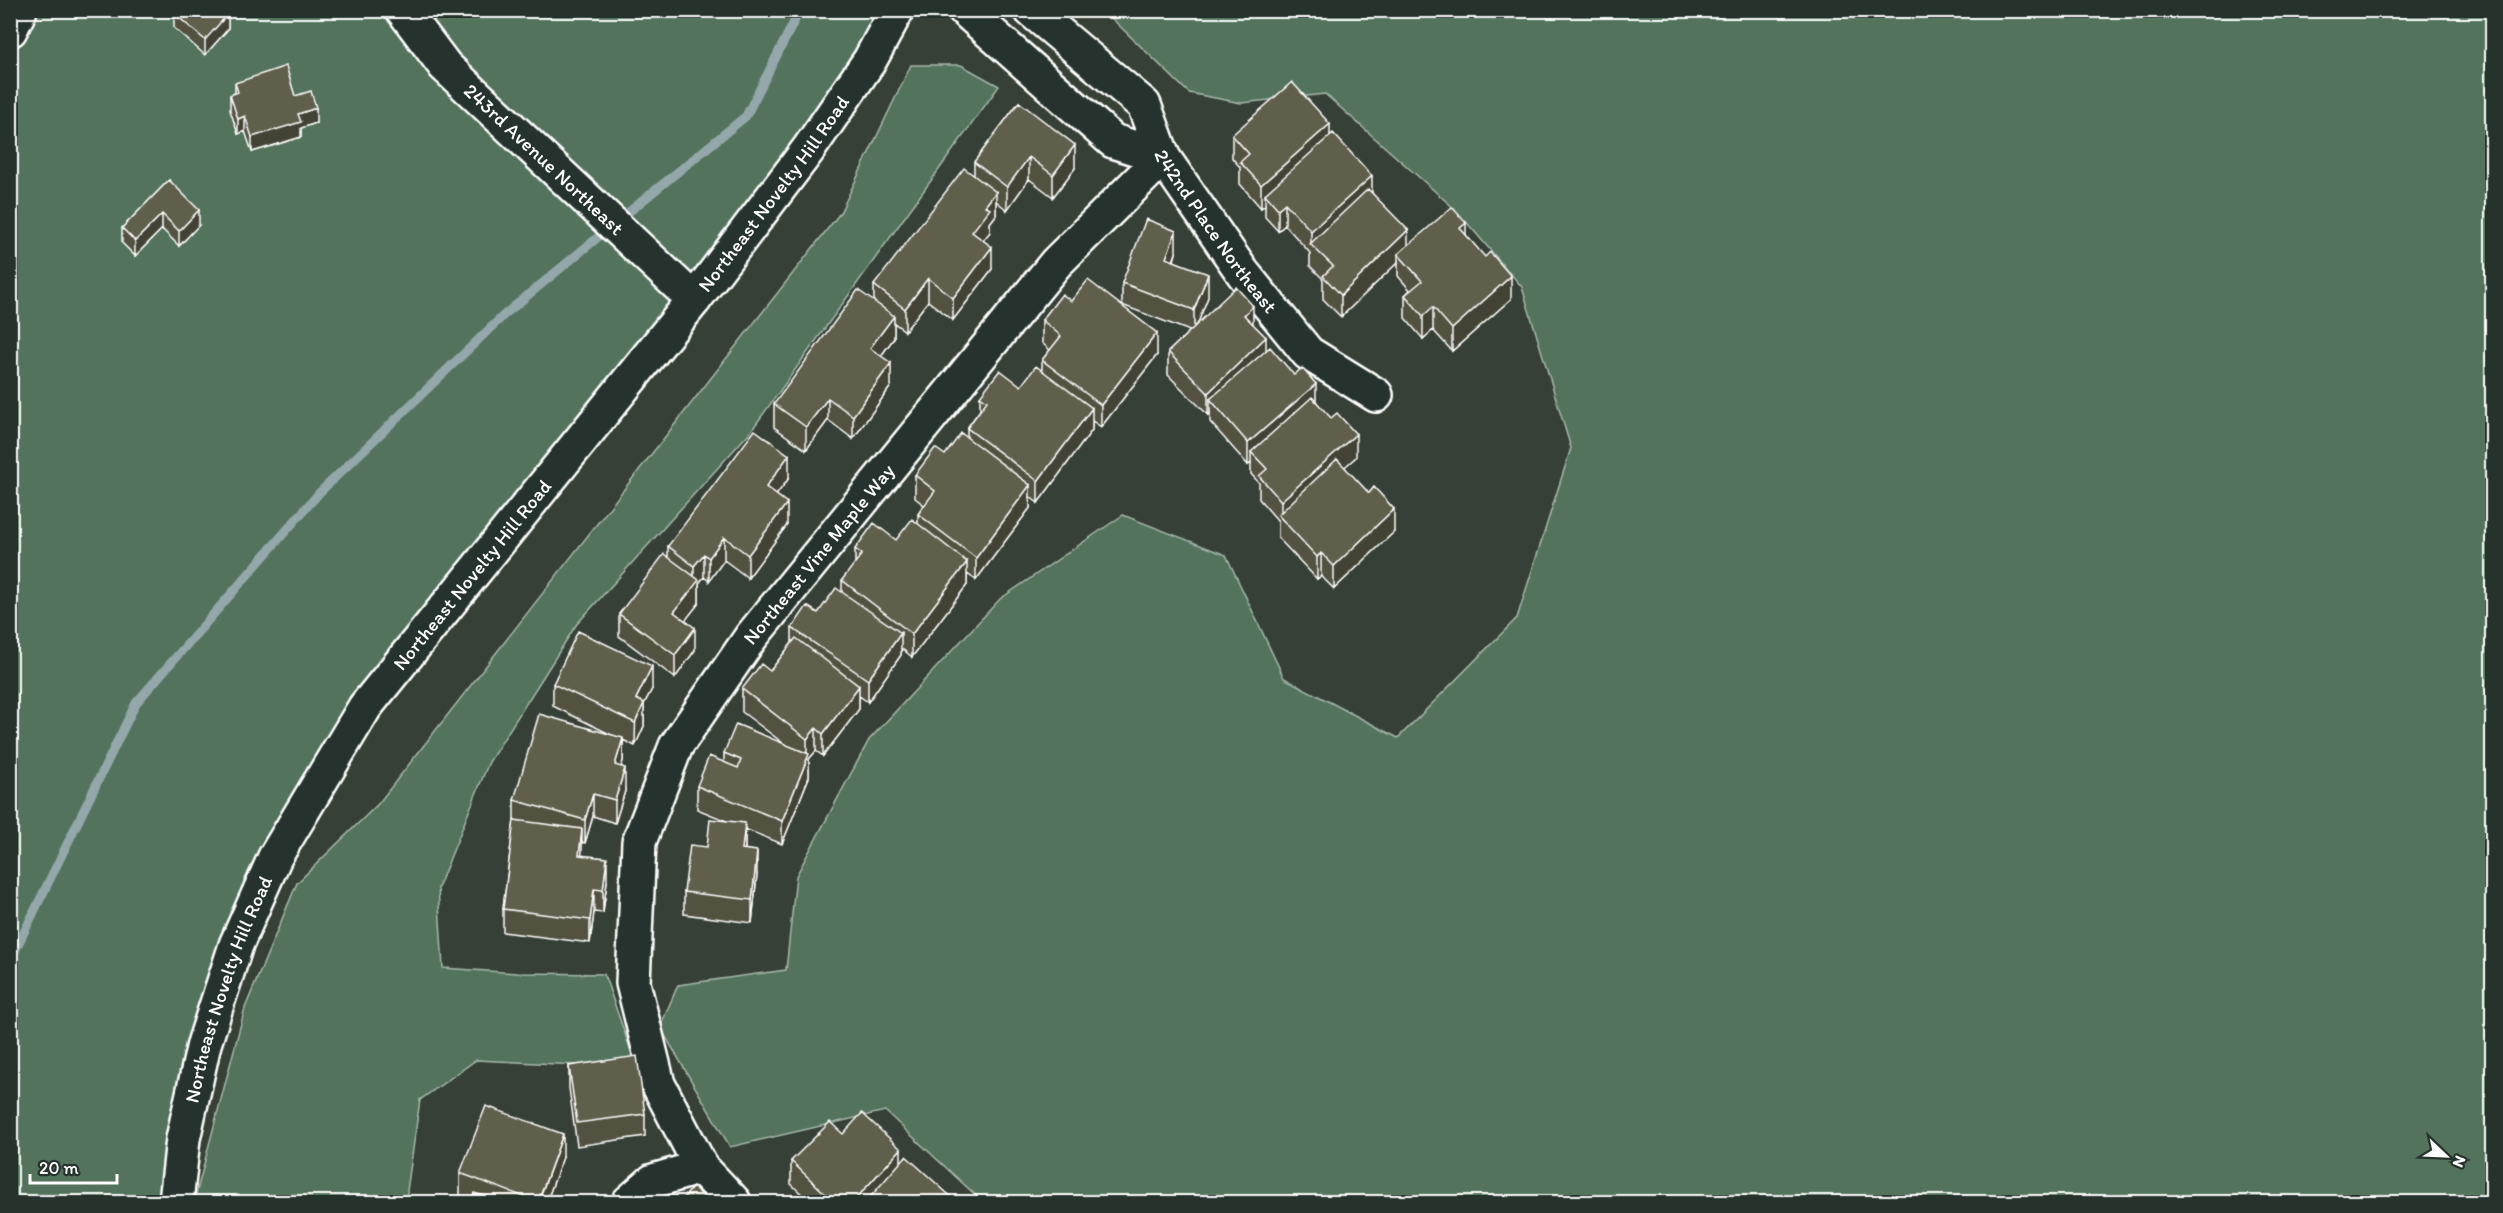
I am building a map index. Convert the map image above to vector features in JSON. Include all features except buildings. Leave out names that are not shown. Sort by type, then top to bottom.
[{"type":"street","points":[[10,30],[20,10]]},
{"type":"street","name":"243rd Avenue Northeast","points":[[403,10],[445,66],[694,300]]},
{"type":"street","name":"Northeast Novelty Hill Road","points":[[176,1203],[183,1139],[204,1044],[236,945],[275,857],[365,707],[694,300],[808,150],[870,60],[897,10]]},
{"type":"street","name":"242nd Place Northeast","points":[[965,10],[1113,141],[1162,157],[1243,273],[1308,353],[1376,395]]},
{"type":"street","points":[[1031,10],[1144,105],[1162,157]]},
{"type":"street","name":"Northeast Vine Maple Way","points":[[734,1203],[701,1167],[658,1084],[633,983],[639,842],[676,746],[750,637],[1056,263],[1162,157]]},
{"type":"street","points":[[629,1203],[653,1181],[701,1167]]},
{"type":"green space","points":[[10,11],[897,11],[694,300],[275,857],[236,945],[176,1202],[11,1202]]},
{"type":"green space","points":[[1104,11],[2492,11],[2492,1202],[983,1202],[885,1111],[730,1147],[660,1027],[678,985],[786,970],[796,876],[869,740],[1000,599],[1123,515],[1226,555],[1284,678],[1398,738],[1517,618],[1571,448],[1522,287],[1456,210],[1325,94],[1241,103],[1189,93]]},
{"type":"green space","points":[[911,65],[961,65],[999,86],[751,431],[576,625],[489,762],[438,888],[443,968],[517,973],[604,974],[637,1068],[476,1060],[420,1100],[407,1191],[408,1202],[194,1202],[245,1008],[297,883],[378,804],[840,213]]},
{"type":"waterway","points":[[619,220],[746,116],[800,10]]},
{"type":"waterway","points":[[10,961],[136,703],[320,492],[504,315],[608,229]]}]
